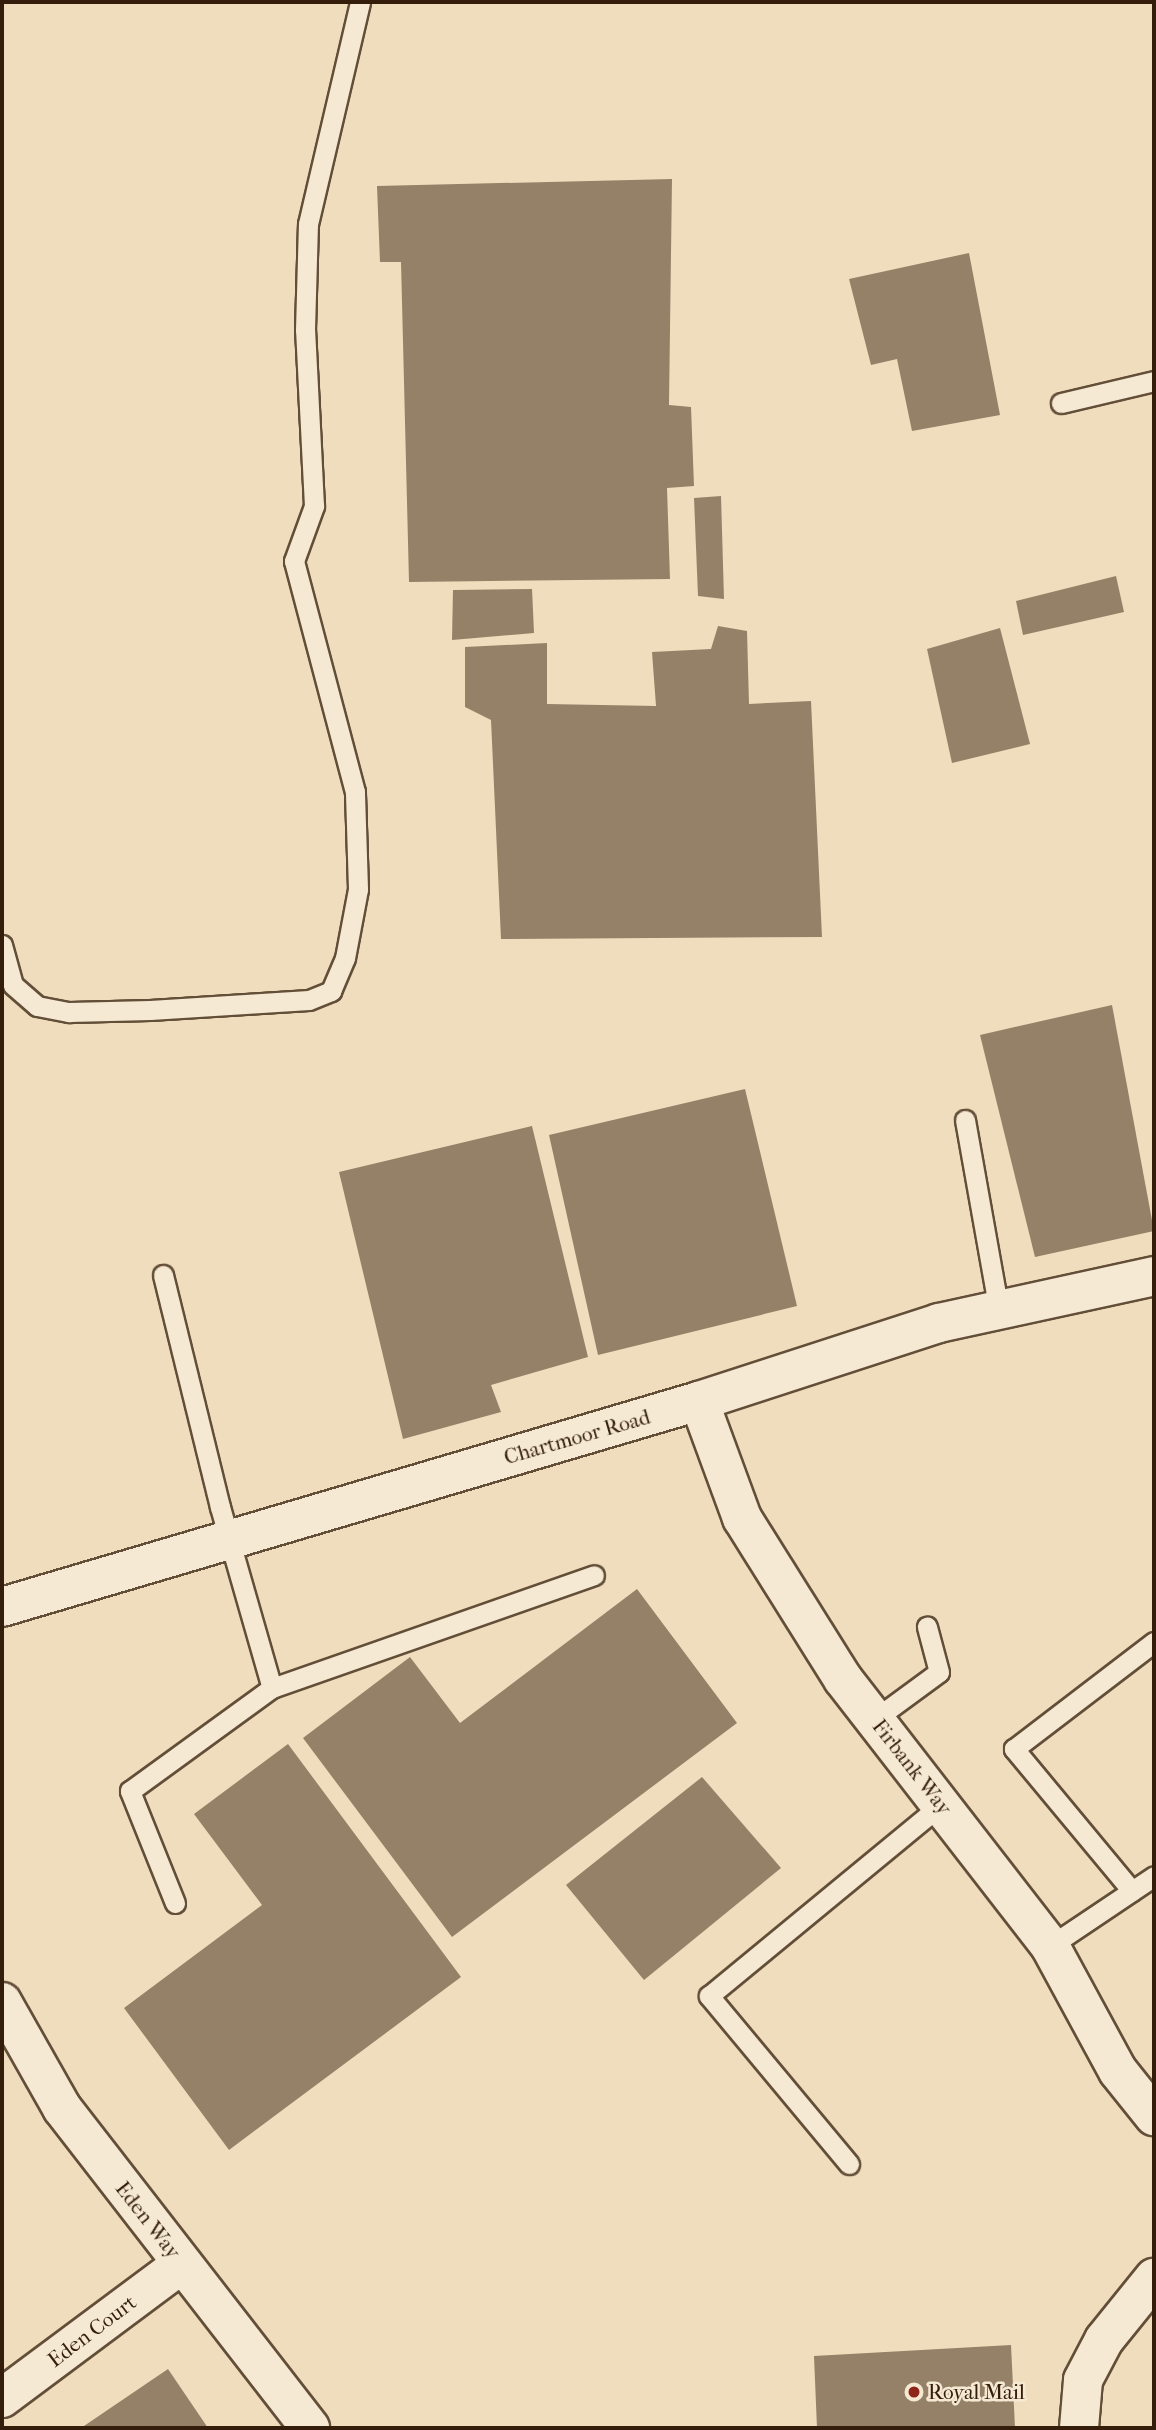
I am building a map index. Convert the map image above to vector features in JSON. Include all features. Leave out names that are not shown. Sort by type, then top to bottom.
[{"type":"street","name":"Chartmoor Road","points":[[2,1607],[699,1401],[939,1323],[1154,1276]]},
{"type":"street","name":"Firbank Way","points":[[699,1401],[742,1518],[843,1679],[1050,1946],[1118,2071],[1154,2116]]},
{"type":"street","name":"Eden Way","points":[[6,2021],[62,2108],[310,2428]]},
{"type":"street","name":"Eden Court","points":[[2,2398],[182,2264]]},
{"type":"street","points":[[1079,2428],[1083,2380],[1104,2340],[1154,2278]]},
{"type":"lane","points":[[2,945],[13,985],[37,1006],[69,1012],[309,1000],[331,991],[345,958],[358,889],[355,792],[294,561],[314,506],[305,330],[309,224],[359,2]]},
{"type":"lane","points":[[1062,403],[1154,381]]},
{"type":"lane","points":[[965,1120],[999,1310]]},
{"type":"lane","points":[[163,1275],[229,1540],[272,1688]]},
{"type":"lane","points":[[175,1903],[130,1791],[272,1688],[594,1575]]},
{"type":"lane","points":[[875,1719],[939,1672],[927,1627]]},
{"type":"lane","points":[[1132,1891],[1014,1749],[1152,1648]]},
{"type":"lane","points":[[849,2164],[709,1996],[941,1805]]},
{"type":"lane","points":[[1050,1946],[1154,1876]]},
{"type":"building","points":[[672,179],[669,405],[691,407],[694,486],[667,488],[670,579],[409,582],[401,262],[380,262],[377,186]]},
{"type":"building","points":[[969,253],[1000,415],[912,431],[897,359],[871,365],[849,279]]},
{"type":"building","points":[[721,496],[724,599],[698,596],[694,498]]},
{"type":"building","points":[[1116,576],[1124,612],[1023,635],[1016,601]]},
{"type":"building","points":[[532,589],[534,633],[452,640],[453,590]]},
{"type":"building","points":[[718,626],[747,631],[749,704],[811,701],[822,937],[501,939],[491,720],[465,707],[465,647],[547,643],[547,704],[656,706],[652,652],[711,649]]},
{"type":"building","points":[[1000,628],[1030,744],[952,763],[927,649]]},
{"type":"building","points":[[1112,1005],[1154,1231],[1035,1257],[980,1035]]},
{"type":"building","points":[[745,1089],[797,1306],[598,1355],[549,1135]]},
{"type":"building","points":[[532,1126],[588,1357],[491,1385],[501,1412],[403,1439],[339,1172]]},
{"type":"building","points":[[637,1589],[737,1723],[452,1937],[303,1738],[410,1657],[460,1723]]},
{"type":"building","points":[[288,1744],[461,1977],[229,2150],[124,2008],[262,1905],[194,1814]]},
{"type":"building","points":[[702,1777],[781,1868],[644,1980],[566,1885]]},
{"type":"building","name":"Royal Mail","points":[[1011,2345],[1015,2428],[817,2428],[814,2356]]},
{"type":"building","points":[[168,2369],[208,2428],[81,2428]]},
{"type":"place","name":"Royal Mail","points":[[914,2392]]}]
